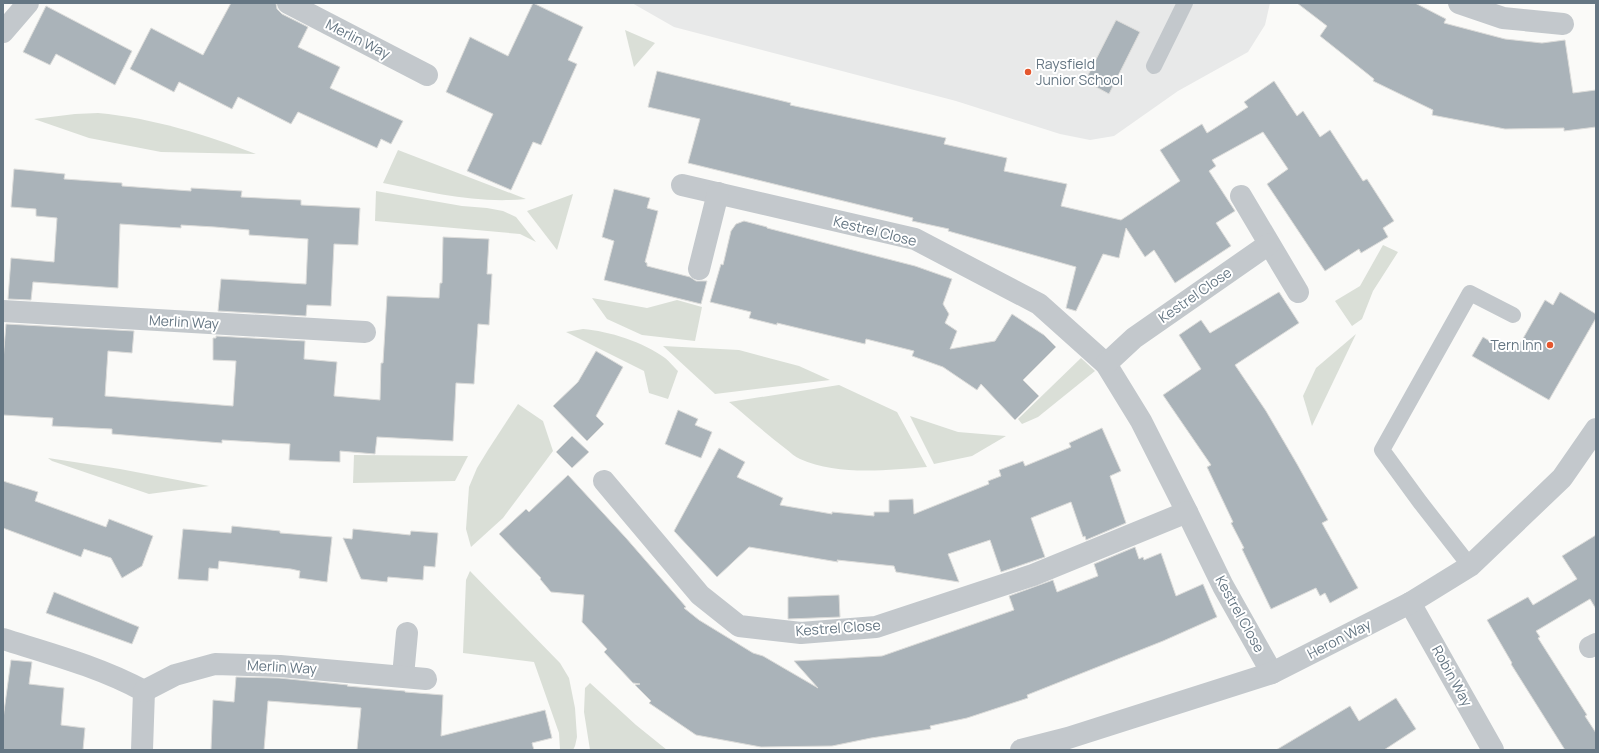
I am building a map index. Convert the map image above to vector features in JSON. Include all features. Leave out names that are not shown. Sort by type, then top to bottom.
[{"type":"street","points":[[3,32],[28,3]]},
{"type":"street","name":"Merlin Way","points":[[288,3],[427,75]]},
{"type":"street","points":[[1459,3],[1503,18],[1563,24]]},
{"type":"street","name":"Kestrel Close","points":[[682,185],[915,239],[1039,304],[1106,364],[1140,421],[1223,586],[1272,673]]},
{"type":"street","points":[[699,269],[718,193]]},
{"type":"street","points":[[1241,196],[1298,292]]},
{"type":"street","name":"Kestrel Close","points":[[1106,364],[1134,338],[1269,244]]},
{"type":"street","name":"Merlin Way","points":[[3,311],[365,332]]},
{"type":"street","name":"Heron Way","points":[[1021,750],[1068,738],[1272,673],[1410,603],[1470,566],[1562,478],[1596,429]]},
{"type":"street","name":"Kestrel Close","points":[[604,481],[700,595],[739,626],[801,633],[876,627],[1033,576],[1187,512]]},
{"type":"street","name":"Robin Way","points":[[1410,603],[1493,750]]},
{"type":"street","points":[[403,676],[407,633]]},
{"type":"street","points":[[3,639],[72,660],[121,679],[144,691],[142,750]]},
{"type":"street","name":"Merlin Way","points":[[144,691],[175,675],[215,664],[280,666],[426,679]]},
{"type":"lane","points":[[1154,66],[1185,3]]},
{"type":"lane","points":[[1470,566],[1382,450],[1470,293],[1513,315]]},
{"type":"shaded area","name":"Raysfield Junior School","points":[[632,3],[1270,3],[1265,25],[1248,52],[1178,91],[1114,136],[1090,140],[1060,134],[956,101],[674,27]]},
{"type":"shaded area","points":[[625,30],[655,43],[634,67]]},
{"type":"shaded area","points":[[98,113],[119,115],[179,128],[256,154],[161,152],[89,138],[34,119]]},
{"type":"shaded area","points":[[398,150],[526,199],[472,199],[383,183]]},
{"type":"shaded area","points":[[376,191],[462,206],[503,211],[516,217],[536,242],[520,234],[375,221]]},
{"type":"shaded area","points":[[573,194],[557,250],[527,211]]},
{"type":"shaded area","points":[[1383,245],[1398,252],[1373,291],[1362,319],[1352,326],[1335,301],[1360,286]]},
{"type":"shaded area","points":[[592,298],[647,308],[677,300],[702,307],[695,341],[642,335],[607,319]]},
{"type":"shaded area","points":[[583,329],[604,332],[626,338],[647,347],[667,359],[678,371],[668,399],[649,393],[644,371],[566,332]]},
{"type":"shaded area","points":[[1356,334],[1312,426],[1303,396],[1316,368]]},
{"type":"shaded area","points":[[663,346],[739,350],[799,366],[830,380],[715,394]]},
{"type":"shaded area","points":[[1081,358],[1095,371],[1038,417],[1022,424],[1018,419]]},
{"type":"shaded area","points":[[839,385],[897,412],[927,467],[879,470],[846,470],[814,464],[794,456],[729,402]]},
{"type":"shaded area","points":[[518,404],[543,421],[553,451],[503,518],[471,547],[466,529],[469,487],[477,468]]},
{"type":"shaded area","points":[[910,416],[958,432],[1006,436],[972,456],[934,464]]},
{"type":"shaded area","points":[[354,455],[468,456],[455,481],[353,483]]},
{"type":"shaded area","points":[[48,458],[120,469],[209,486],[149,494],[52,461]]},
{"type":"shaded area","points":[[470,571],[560,663],[569,678],[575,708],[577,737],[573,750],[560,750],[559,733],[534,662],[463,653],[466,580]]},
{"type":"shaded area","points":[[590,683],[636,725],[667,750],[590,750],[584,712],[585,688]]},
{"type":"building","points":[[231,3],[276,3],[277,9],[282,14],[308,27],[298,47],[340,67],[330,88],[403,121],[391,144],[381,139],[377,148],[298,112],[291,124],[238,97],[232,109],[179,82],[174,92],[130,69],[151,28],[203,55]]},
{"type":"building","points":[[533,3],[583,27],[568,60],[577,64],[541,145],[533,142],[511,190],[467,171],[493,114],[446,92],[470,37],[508,56]]},
{"type":"building","points":[[1297,3],[1415,3],[1446,19],[1444,23],[1505,39],[1542,43],[1565,40],[1573,93],[1596,90],[1596,127],[1564,131],[1564,128],[1505,129],[1432,115],[1433,110],[1373,81],[1374,79],[1320,36],[1327,26]]},
{"type":"building","points":[[46,6],[132,51],[115,85],[56,54],[50,65],[23,52]]},
{"type":"building","points":[[1116,20],[1140,32],[1109,94],[1085,81]]},
{"type":"building","points":[[657,71],[791,103],[790,105],[946,138],[944,144],[1007,158],[1004,171],[1067,184],[1061,206],[1121,220],[1180,181],[1160,150],[1202,124],[1207,133],[1248,107],[1244,102],[1274,81],[1297,116],[1303,111],[1320,137],[1330,130],[1363,181],[1367,179],[1394,221],[1383,228],[1388,237],[1361,253],[1359,249],[1325,271],[1267,184],[1288,169],[1263,132],[1212,160],[1216,166],[1209,171],[1235,211],[1216,223],[1231,246],[1175,283],[1154,250],[1145,257],[1126,228],[1119,258],[1103,254],[1076,311],[1066,308],[1076,267],[948,231],[949,229],[912,221],[913,218],[688,163],[700,119],[648,107]]},
{"type":"building","points":[[14,169],[65,174],[64,179],[122,183],[122,186],[191,191],[191,188],[242,191],[241,197],[301,200],[301,205],[360,208],[358,245],[334,244],[331,306],[307,305],[306,316],[218,311],[221,279],[306,284],[308,239],[249,235],[249,230],[181,225],[181,228],[120,224],[118,288],[33,282],[31,300],[8,299],[11,258],[54,262],[57,218],[36,216],[36,209],[11,207]]},
{"type":"building","points":[[614,189],[650,198],[647,208],[658,211],[645,262],[647,263],[647,266],[690,277],[696,281],[707,281],[701,304],[604,280],[614,241],[602,237]]},
{"type":"building","points":[[744,221],[915,266],[952,279],[943,304],[949,314],[945,323],[957,331],[950,349],[995,341],[1012,314],[1044,335],[1056,347],[1023,380],[1039,396],[1015,420],[981,384],[977,390],[943,367],[912,356],[914,351],[866,339],[865,344],[777,323],[777,325],[749,318],[751,312],[710,302],[721,264],[723,265],[731,231],[736,224]]},
{"type":"building","points":[[443,237],[489,239],[487,274],[492,274],[489,325],[478,324],[474,384],[456,383],[453,441],[377,437],[375,454],[340,451],[340,462],[289,460],[290,444],[222,440],[222,443],[112,434],[112,429],[52,426],[53,418],[3,415],[3,361],[6,324],[134,331],[132,353],[108,351],[105,396],[233,406],[236,361],[213,360],[213,338],[216,338],[216,336],[305,341],[304,359],[337,362],[334,396],[380,400],[381,363],[383,363],[387,296],[439,298],[440,283],[442,283]]},
{"type":"building","points":[[1279,292],[1299,323],[1235,365],[1266,411],[1328,520],[1322,523],[1358,588],[1330,603],[1325,593],[1320,596],[1316,588],[1271,609],[1242,549],[1244,548],[1231,523],[1233,522],[1207,467],[1211,465],[1163,395],[1201,369],[1179,335],[1201,320],[1210,333]]},
{"type":"building","name":"Tern Inn","points":[[1560,292],[1596,314],[1596,318],[1549,400],[1472,356],[1483,337],[1501,348],[1505,342],[1517,349],[1545,300],[1553,305]]},
{"type":"building","points":[[596,351],[623,367],[596,416],[604,424],[587,441],[553,406],[578,382]]},
{"type":"building","points":[[678,410],[698,419],[695,425],[712,432],[701,458],[665,444]]},
{"type":"building","points":[[1102,428],[1121,471],[1110,476],[1126,523],[1086,540],[1085,536],[1083,537],[1071,502],[1031,518],[1045,557],[1001,572],[990,540],[948,554],[959,582],[896,572],[894,566],[837,560],[838,562],[749,547],[717,577],[674,531],[719,448],[745,462],[737,477],[783,498],[780,505],[832,514],[832,512],[874,516],[874,512],[889,512],[889,500],[913,499],[914,514],[989,484],[988,481],[1001,476],[999,470],[1023,461],[1025,466],[1071,447],[1069,443]]},
{"type":"building","points":[[572,436],[589,452],[572,468],[556,452]]},
{"type":"building","points":[[568,475],[626,538],[686,607],[684,608],[699,620],[753,653],[763,656],[818,688],[794,661],[882,656],[1014,610],[1009,596],[1053,580],[1057,592],[1098,576],[1094,564],[1135,547],[1139,559],[1143,557],[1144,560],[1161,553],[1176,596],[1203,584],[1217,617],[1163,641],[1027,695],[1028,698],[967,718],[930,726],[931,729],[871,738],[832,746],[761,747],[696,735],[649,703],[651,701],[635,685],[640,684],[633,683],[604,652],[607,649],[582,622],[584,595],[551,592],[540,579],[541,578],[499,534],[526,509],[529,512]]},
{"type":"building","points":[[3,481],[38,492],[35,501],[106,527],[109,519],[153,536],[142,566],[122,578],[111,558],[84,549],[81,557],[3,528]]},
{"type":"building","points":[[232,526],[280,531],[280,533],[332,537],[327,582],[299,578],[300,571],[291,569],[219,561],[218,569],[209,568],[208,581],[178,579],[183,529],[231,533]]},
{"type":"building","points":[[353,529],[410,535],[411,531],[438,533],[435,567],[424,566],[423,580],[388,577],[387,582],[361,579],[343,538],[352,539]]},
{"type":"building","points":[[1596,535],[1596,609],[1590,599],[1536,631],[1540,637],[1538,638],[1587,715],[1585,716],[1596,733],[1596,750],[1565,750],[1511,664],[1512,663],[1487,620],[1528,597],[1533,605],[1577,579],[1562,556]]},
{"type":"building","points":[[54,592],[139,627],[132,644],[46,613]]},
{"type":"building","points":[[839,595],[840,617],[788,619],[788,597]]},
{"type":"building","points":[[11,660],[32,662],[29,684],[64,688],[61,725],[85,728],[83,750],[3,750],[3,719]]},
{"type":"building","points":[[236,677],[279,678],[443,695],[441,736],[545,710],[552,738],[532,743],[534,750],[357,750],[361,708],[268,701],[264,750],[211,750],[213,700],[234,702]]},
{"type":"building","points":[[1396,698],[1416,729],[1384,750],[1276,750],[1350,706],[1359,721]]},
{"type":"place","name":"Raysfield Junior School","points":[[1028,72]]},
{"type":"place","name":"Tern Inn","points":[[1550,345]]}]
